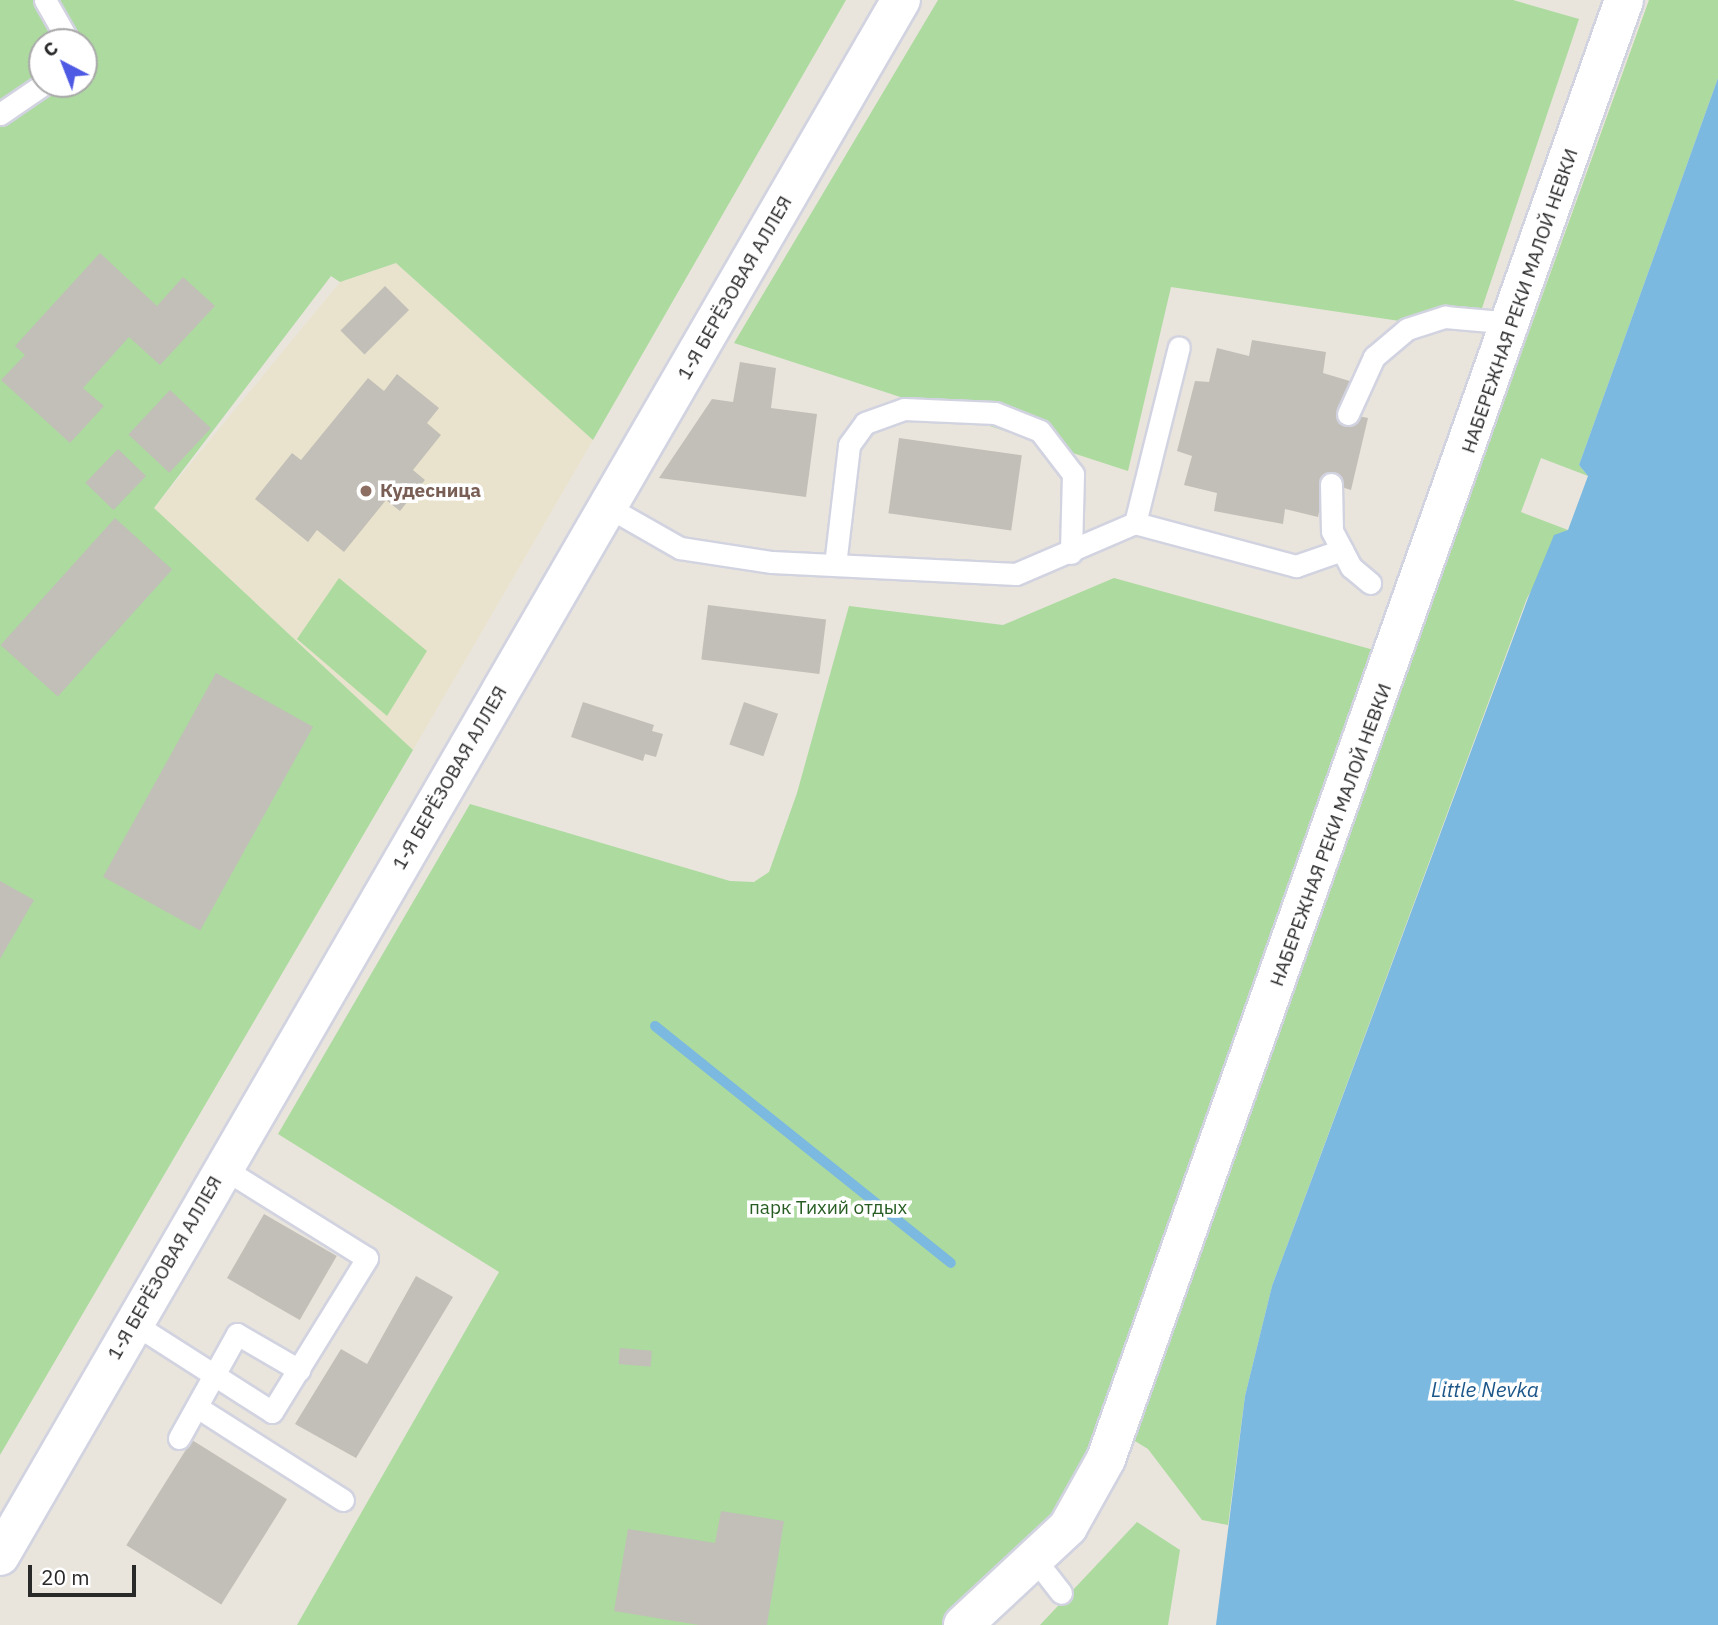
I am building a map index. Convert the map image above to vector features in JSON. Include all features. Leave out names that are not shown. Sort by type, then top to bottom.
[{"type":"street","name":"1-Я БЕРЁЗОВАЯ АЛЛЕЯ","points":[[0,1556],[132,1323],[901,0]]},
{"type":"street","name":"НАБЕРЕЖНАЯ РЕКИ МАЛОЙ НЕВКИ","points":[[963,1625],[1037,1562],[1068,1527],[1106,1459],[1513,323],[1624,0]]},
{"type":"lane","points":[[45,0],[61,28]]},
{"type":"lane","points":[[0,114],[28,95]]},
{"type":"lane","points":[[1349,414],[1374,358],[1407,328],[1445,317],[1513,323]]},
{"type":"lane","points":[[1135,523],[1179,347]]},
{"type":"lane","points":[[835,565],[849,445],[865,423],[904,409],[995,413],[1040,431],[1073,474],[1071,553]]},
{"type":"lane","points":[[1331,484],[1332,531],[1342,550],[1370,583]]},
{"type":"lane","points":[[608,507],[680,548],[835,565],[1017,574],[1071,553],[1135,523],[1297,566],[1342,550]]},
{"type":"lane","points":[[223,1168],[367,1258],[254,1443]]},
{"type":"lane","points":[[132,1323],[272,1412]]},
{"type":"lane","points":[[178,1438],[237,1334],[299,1370]]},
{"type":"lane","points":[[197,1406],[343,1500]]},
{"type":"lane","points":[[1037,1562],[1061,1593]]},
{"type":"shaded area","name":"Кудесница","points":[[396,263],[593,440],[413,750],[154,508],[340,282]]},
{"type":"green space","points":[[0,0],[846,0],[593,440],[396,263],[340,282],[331,276],[154,508],[413,750],[0,1455]]},
{"type":"green space","points":[[938,0],[1513,0],[1579,19],[1474,332],[1171,287],[1128,471],[734,343]]},
{"type":"green space","points":[[1649,0],[1718,0],[1718,78],[1579,465],[1588,476],[1541,458],[1521,512],[1568,530],[1527,598],[1272,1286],[1245,1396],[1228,1525],[1202,1520],[1148,1449],[1130,1438]]},
{"type":"green space","points":[[339,578],[427,651],[387,716],[297,639]]},
{"type":"green space","name":"парк Тихий отдых","points":[[1114,578],[1381,652],[1090,1464],[1051,1529],[953,1625],[297,1625],[499,1272],[278,1134],[470,804],[730,881],[754,882],[769,872],[797,793],[849,606],[1003,625]]},
{"type":"green space","points":[[1137,1522],[1180,1550],[1168,1625],[1040,1625]]},
{"type":"water","name":"Little Nevka","points":[[1718,78],[1718,1625],[1216,1625],[1245,1396],[1272,1286],[1528,598],[1554,535],[1568,530],[1588,476],[1579,465]]},
{"type":"building","points":[[100,253],[157,306],[183,277],[215,306],[160,365],[129,337],[83,388],[104,406],[70,443],[1,380],[25,355],[15,346]]},
{"type":"building","points":[[385,286],[409,310],[364,355],[340,331]]},
{"type":"building","points":[[1252,340],[1326,352],[1323,373],[1353,382],[1343,413],[1368,418],[1351,490],[1325,482],[1318,517],[1285,509],[1283,524],[1214,511],[1217,493],[1184,485],[1192,456],[1177,451],[1195,381],[1209,382],[1217,348],[1249,356]]},
{"type":"building","points":[[740,362],[776,368],[771,408],[817,414],[806,497],[659,478],[712,399],[733,402]]},
{"type":"building","points":[[397,374],[439,408],[427,423],[441,435],[413,470],[425,480],[400,511],[386,500],[344,552],[317,530],[308,542],[255,499],[292,453],[301,460],[368,378],[384,391]]},
{"type":"building","points":[[170,390],[211,428],[169,473],[128,435]]},
{"type":"building","points":[[899,438],[1022,455],[1011,531],[888,513]]},
{"type":"building","points":[[118,449],[146,476],[113,510],[85,483]]},
{"type":"building","points":[[115,518],[172,570],[58,697],[1,645]]},
{"type":"building","points":[[708,605],[826,620],[819,674],[701,660]]},
{"type":"building","points":[[216,673],[313,727],[200,931],[103,877]]},
{"type":"building","points":[[583,702],[654,725],[652,731],[663,734],[656,757],[645,754],[643,761],[571,737]]},
{"type":"building","points":[[744,702],[778,714],[763,756],[729,745]]},
{"type":"building","points":[[0,881],[34,900],[0,959]]},
{"type":"building","points":[[264,1214],[337,1256],[300,1320],[227,1278]]},
{"type":"building","points":[[416,1276],[453,1297],[356,1458],[295,1424],[341,1349],[367,1364]]},
{"type":"building","points":[[620,1348],[652,1351],[650,1367],[619,1364]]},
{"type":"building","points":[[192,1440],[287,1499],[221,1605],[126,1545]]},
{"type":"building","points":[[721,1511],[784,1521],[767,1625],[699,1625],[614,1611],[628,1529],[715,1543]]},
{"type":"waterway","points":[[655,1026],[951,1263]]},
{"type":"place","name":"Кудесница","points":[[366,491]]}]
